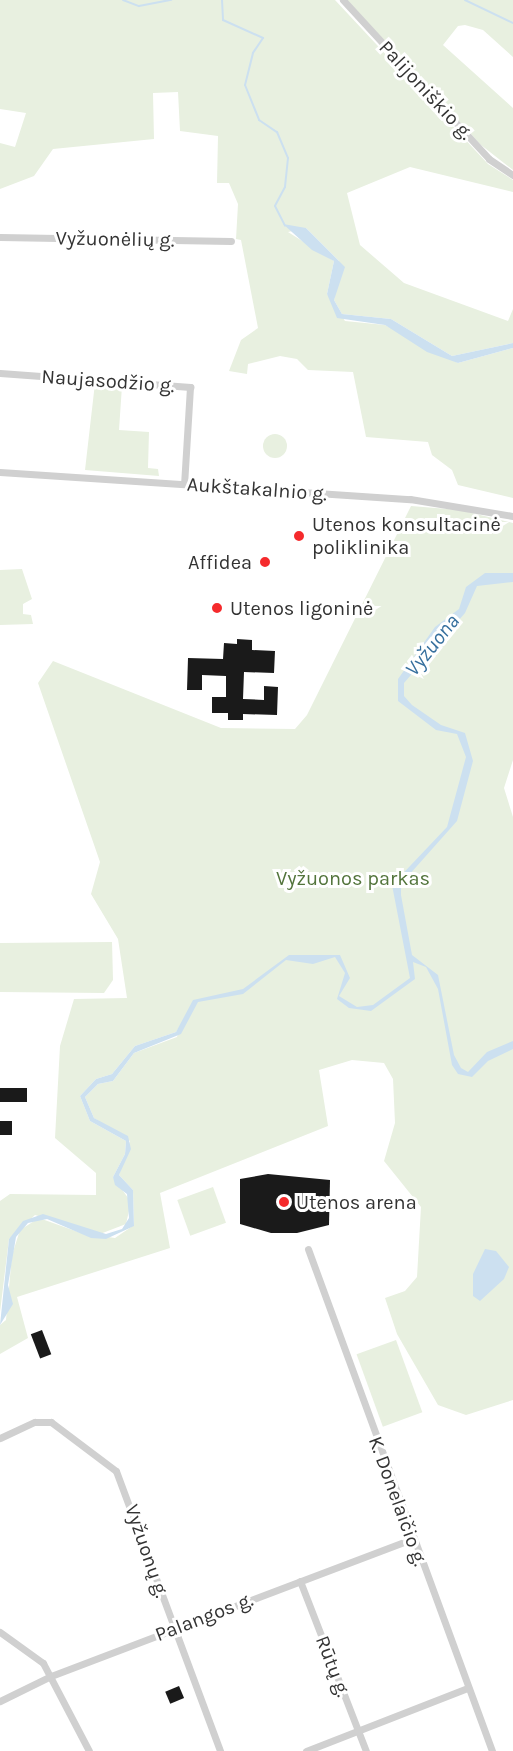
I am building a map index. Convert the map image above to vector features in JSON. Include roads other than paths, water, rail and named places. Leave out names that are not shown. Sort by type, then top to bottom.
[{"type":"street","name":"Palijoniškio g.","points":[[343,0],[489,159],[513,175]]},
{"type":"street","name":"Vyžuonėlių g.","points":[[0,237],[231,242]]},
{"type":"street","name":"Naujasodžio g.","points":[[0,373],[190,387],[184,483]]},
{"type":"street","name":"Aukštakalnio g.","points":[[0,472],[410,499],[513,516]]},
{"type":"street","name":"K. Donelaičio g.","points":[[308,1249],[411,1539],[492,1751]]},
{"type":"street","name":"Vyžuonų g.","points":[[0,1438],[41,1420],[57,1425],[120,1476],[220,1751]]},
{"type":"street","name":"Palangos g.","points":[[0,1701],[51,1676],[411,1539]]},
{"type":"street","name":"Rūtų g.","points":[[300,1581],[366,1751]]},
{"type":"street","points":[[0,1632],[38,1658],[51,1676],[89,1751]]},
{"type":"street","points":[[306,1751],[468,1688]]},
{"type":"water","points":[[283,224],[306,228],[345,267],[334,300],[342,314],[391,319],[452,356],[513,343],[513,348],[458,363],[427,352],[385,325],[337,318],[327,294],[334,261],[312,250]]},
{"type":"water","points":[[485,573],[513,573],[513,582],[477,586],[465,613],[404,683],[404,696],[412,705],[441,725],[465,733],[473,761],[457,821],[401,884],[401,895],[412,955],[438,975],[454,1055],[461,1068],[468,1072],[487,1052],[513,1041],[513,1049],[488,1061],[472,1077],[458,1074],[452,1065],[438,989],[426,967],[413,962],[415,979],[371,1011],[349,1008],[337,999],[345,973],[335,957],[313,964],[286,960],[243,994],[198,1002],[181,1034],[134,1053],[113,1081],[98,1084],[85,1097],[94,1118],[128,1136],[131,1149],[119,1175],[133,1190],[134,1226],[106,1239],[91,1238],[47,1219],[28,1223],[16,1237],[8,1285],[13,1304],[0,1325],[9,1239],[23,1221],[43,1214],[106,1234],[122,1229],[129,1218],[127,1194],[115,1185],[113,1177],[125,1154],[126,1141],[90,1121],[80,1096],[96,1079],[112,1074],[135,1046],[176,1032],[193,1000],[243,989],[289,955],[340,955],[350,978],[339,996],[357,1007],[373,1005],[410,978],[392,885],[447,827],[466,757],[457,734],[436,730],[398,701],[398,679],[435,627],[459,609],[466,587]]},
{"type":"water","points":[[485,1249],[496,1251],[509,1267],[504,1279],[480,1301],[473,1296],[473,1274]]},
{"type":"waterway","name":"Vyžuona","points":[[123,0],[139,6],[171,0]]},
{"type":"waterway","name":"Vyžuona","points":[[222,0],[223,20],[263,38],[253,53],[245,85],[259,120],[277,132],[288,158],[285,187],[275,206],[285,226]]},
{"type":"waterway","points":[[465,0],[513,23]]},
{"type":"place","name":"Utenos konsultacinė poliklinika","points":[[299,536]]},
{"type":"place","name":"Affidea","points":[[265,562]]},
{"type":"place","name":"Utenos ligoninė","points":[[217,608]]},
{"type":"place","name":"Utenos arena","points":[[284,1202]]},
{"type":"park label","name":"Vyžuonos parkas","points":[[353,878]]}]
